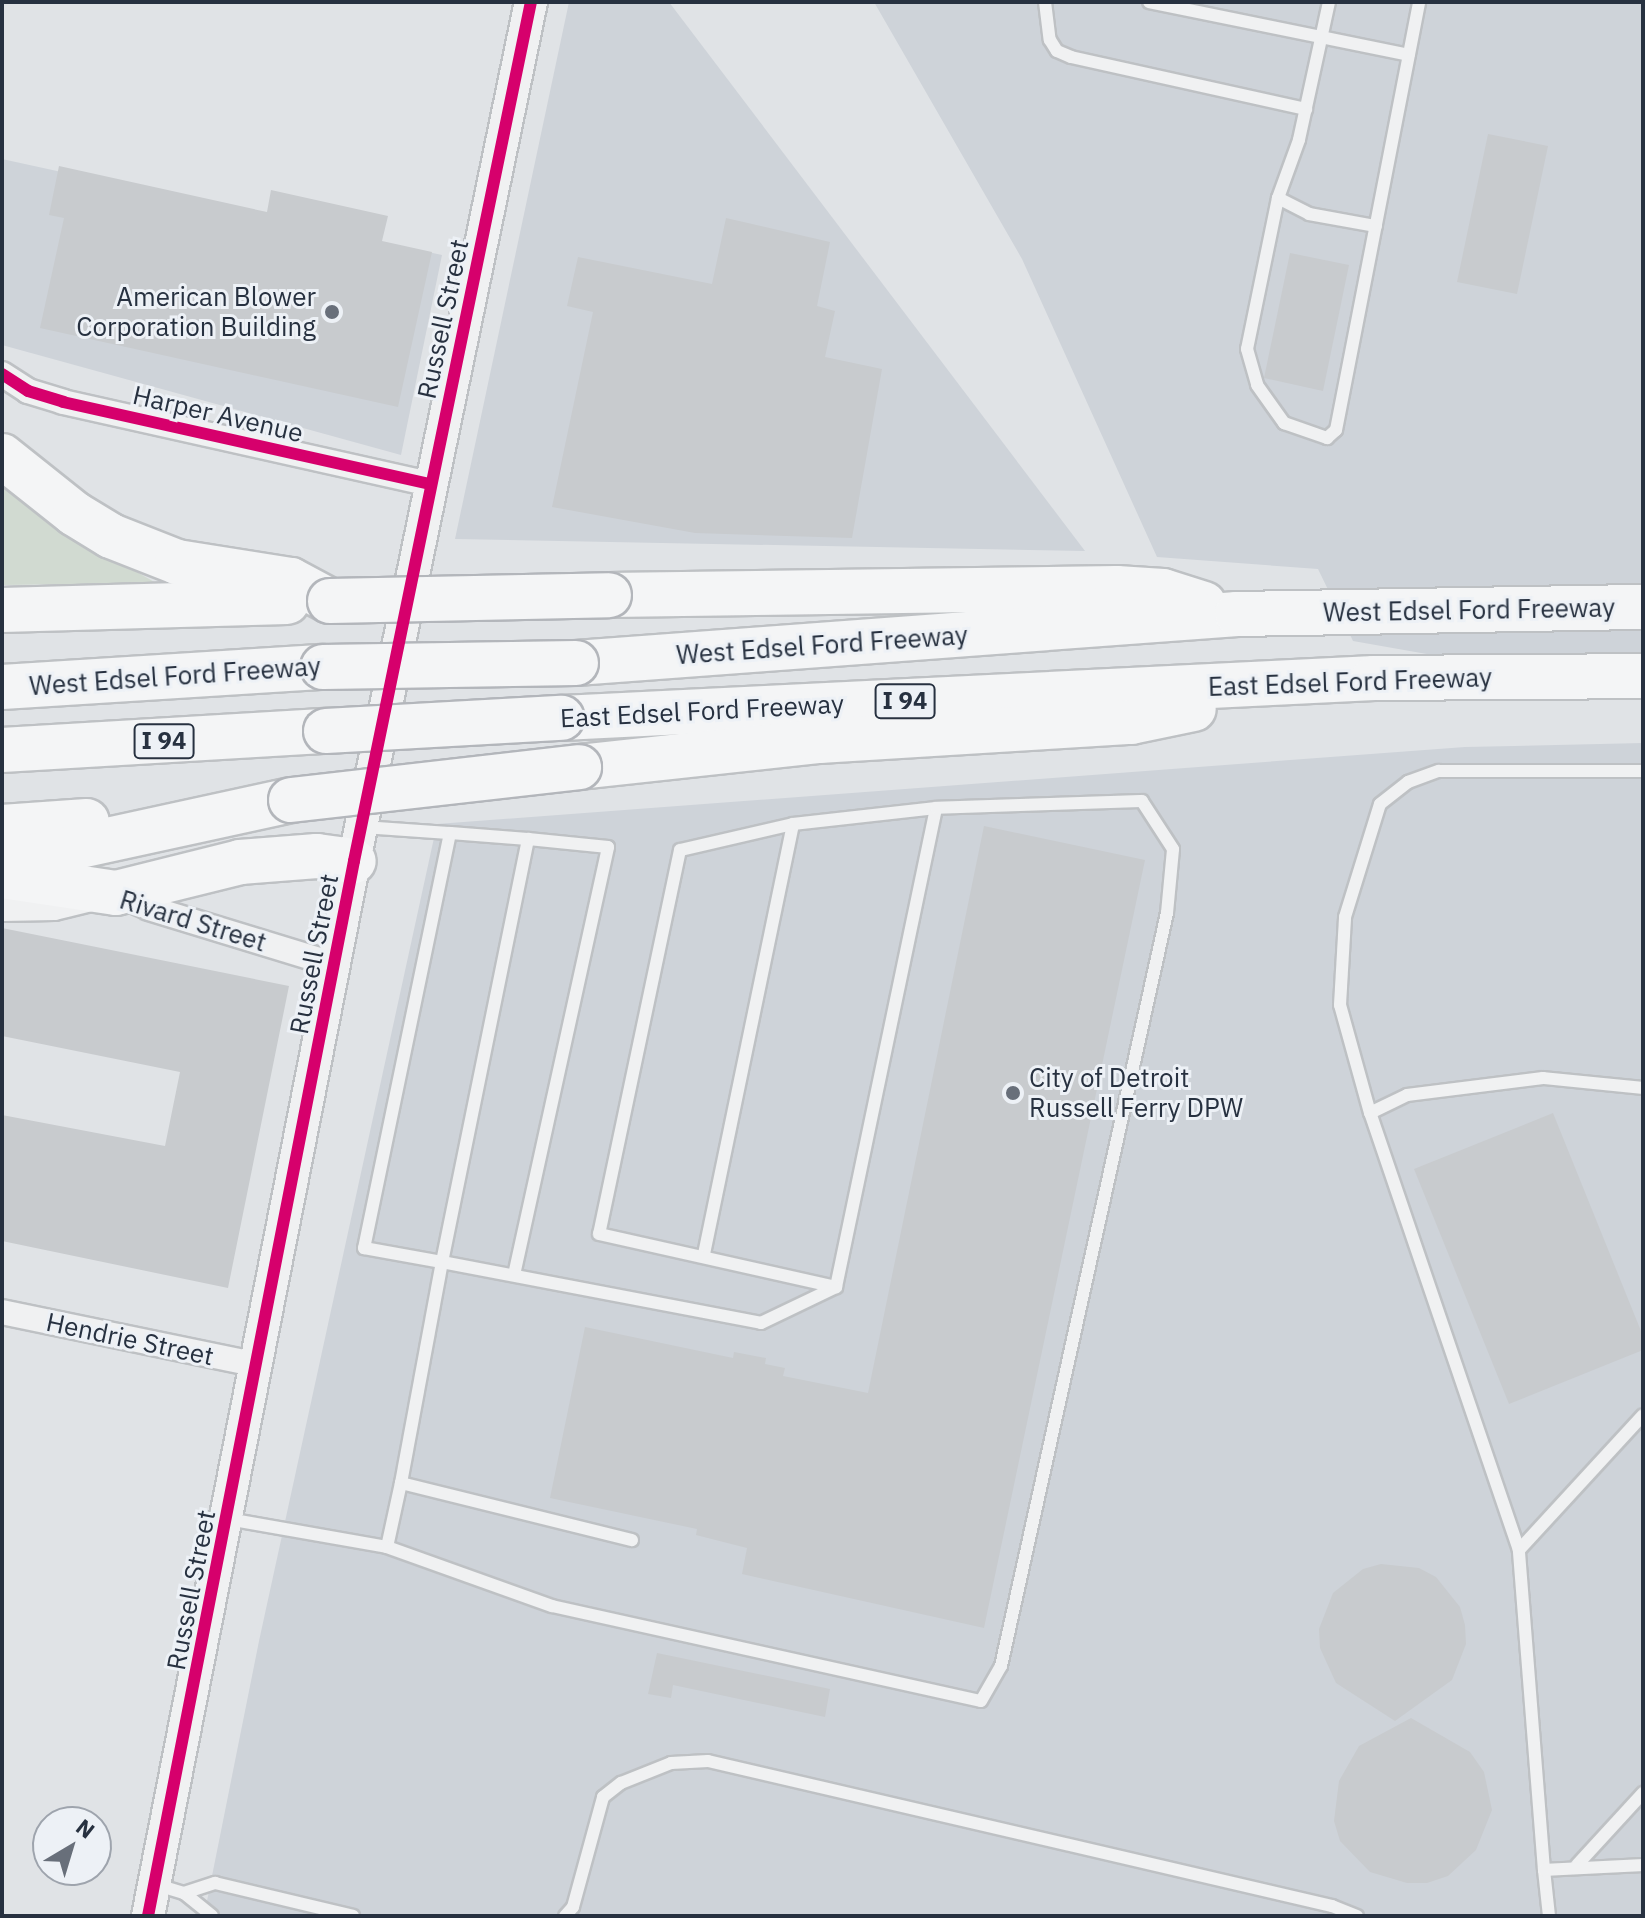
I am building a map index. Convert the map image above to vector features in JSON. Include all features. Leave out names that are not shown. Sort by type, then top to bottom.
[{"type":"highway","points":[[2,456],[111,536],[203,586]]},
{"type":"highway","points":[[2,610],[203,586],[330,601],[1117,588],[1163,591],[1237,614]]},
{"type":"highway","name":"West Edsel Ford Freeway","points":[[2,687],[323,667],[576,663],[1237,614],[1643,607]]},
{"type":"highway","name":"East Edsel Ford Freeway","points":[[2,750],[562,718],[1270,684],[1643,676]]},
{"type":"highway","points":[[2,827],[291,800],[819,741],[1131,722],[1189,711],[1270,684]]},
{"type":"highway","points":[[2,863],[291,800]]},
{"type":"highway","points":[[2,876],[116,893],[240,862],[317,856],[357,844]]},
{"type":"street","name":"Russell Street","points":[[148,1916],[169,1888],[228,1519],[357,844],[531,2]]},
{"type":"street","name":"Harper Avenue","points":[[2,374],[28,391],[63,402],[431,484]]},
{"type":"street","name":"Rivard Street","points":[[2,909],[54,908],[116,893],[149,908],[335,965]]},
{"type":"street","name":"Hendrie Street","points":[[2,1312],[258,1365]]},
{"type":"lane","points":[[1045,2],[1050,40],[1057,51],[1071,57],[1306,109]]},
{"type":"lane","points":[[1149,2],[1409,55]]},
{"type":"lane","points":[[1329,2],[1306,109],[1278,198],[1247,349],[1257,385],[1292,430],[1327,438],[1336,430],[1419,2]]},
{"type":"lane","points":[[1278,198],[1309,214],[1376,226]]},
{"type":"lane","points":[[1549,1916],[1519,1550],[1370,1113],[1340,1005],[1345,917],[1380,804],[1408,782],[1439,771],[1643,771]]},
{"type":"lane","points":[[228,1519],[387,1547],[552,1606],[981,1701],[1001,1666],[1164,928],[1173,849],[1142,801],[936,808],[793,824],[680,850],[599,1234],[704,1254],[836,1287]]},
{"type":"lane","points":[[836,1287],[936,808]]},
{"type":"lane","points":[[704,1254],[793,824]]},
{"type":"lane","points":[[450,833],[364,1248],[761,1323],[836,1287]]},
{"type":"lane","points":[[357,844],[450,833],[608,847],[514,1275]]},
{"type":"lane","points":[[387,1547],[528,839]]},
{"type":"lane","points":[[1370,1113],[1407,1095],[1543,1078],[1643,1088]]},
{"type":"lane","points":[[1519,1550],[1643,1415]]},
{"type":"lane","points":[[401,1483],[632,1540]]},
{"type":"lane","points":[[565,1916],[573,1907],[603,1797],[621,1783],[671,1763],[708,1761],[1332,1906],[1357,1916]]},
{"type":"lane","points":[[1577,1865],[1643,1793]]},
{"type":"lane","points":[[1544,1870],[1577,1865],[1643,1865]]},
{"type":"lane","points":[[169,1888],[215,1883],[353,1916]]},
{"type":"lane","points":[[169,1888],[212,1916]]},
{"type":"shaded area","points":[[569,2],[669,2],[1085,551],[455,539]]},
{"type":"shaded area","points":[[874,2],[1643,2],[1643,692],[1353,641],[1318,569],[1157,557],[1022,259]]},
{"type":"shaded area","points":[[2,159],[442,255],[401,455],[2,345]]},
{"type":"shaded area","points":[[2,471],[78,538],[156,583],[2,585]]},
{"type":"shaded area","points":[[1643,743],[1643,1916],[204,1916],[259,1641],[437,824],[1465,747]]},
{"type":"building","points":[[1488,134],[1548,146],[1517,294],[1457,282]]},
{"type":"building","points":[[59,166],[267,212],[271,190],[388,216],[382,241],[432,252],[398,407],[40,328],[64,218],[49,215]]},
{"type":"building","points":[[726,218],[830,242],[817,306],[835,311],[825,357],[882,369],[852,538],[695,533],[552,507],[593,312],[567,306],[578,257],[712,284]]},
{"type":"building","points":[[1290,253],[1349,265],[1323,391],[1264,378]]},
{"type":"building","name":"City of Detroit Russell Ferry DPW","points":[[984,826],[1145,860],[984,1628],[742,1574],[747,1548],[696,1535],[697,1529],[550,1498],[585,1327],[733,1358],[734,1352],[766,1358],[765,1364],[785,1368],[783,1376],[868,1393]]},
{"type":"building","points":[[2,928],[289,986],[228,1288],[2,1241],[2,1115],[165,1146],[180,1072],[2,1036]]},
{"type":"building","points":[[1553,1113],[1643,1336],[1643,1350],[1509,1404],[1414,1169]]},
{"type":"building","points":[[1381,1564],[1419,1568],[1436,1577],[1460,1607],[1465,1625],[1466,1644],[1452,1680],[1395,1721],[1336,1683],[1320,1648],[1319,1629],[1333,1593],[1363,1569]]},
{"type":"building","points":[[657,1653],[830,1689],[825,1717],[673,1685],[671,1698],[648,1694]]},
{"type":"building","points":[[1411,1718],[1470,1752],[1484,1772],[1492,1810],[1476,1850],[1448,1876],[1427,1883],[1407,1883],[1370,1872],[1340,1841],[1334,1821],[1339,1781],[1359,1746]]},
{"type":"cycle path","points":[[148,1916],[354,861],[531,2]]},
{"type":"cycle path","points":[[2,374],[28,391],[63,402],[431,484]]},
{"type":"place","name":"American Blower Corporation Building","points":[[332,312]]},
{"type":"place","name":"City of Detroit Russell Ferry DPW","points":[[1013,1093]]}]
